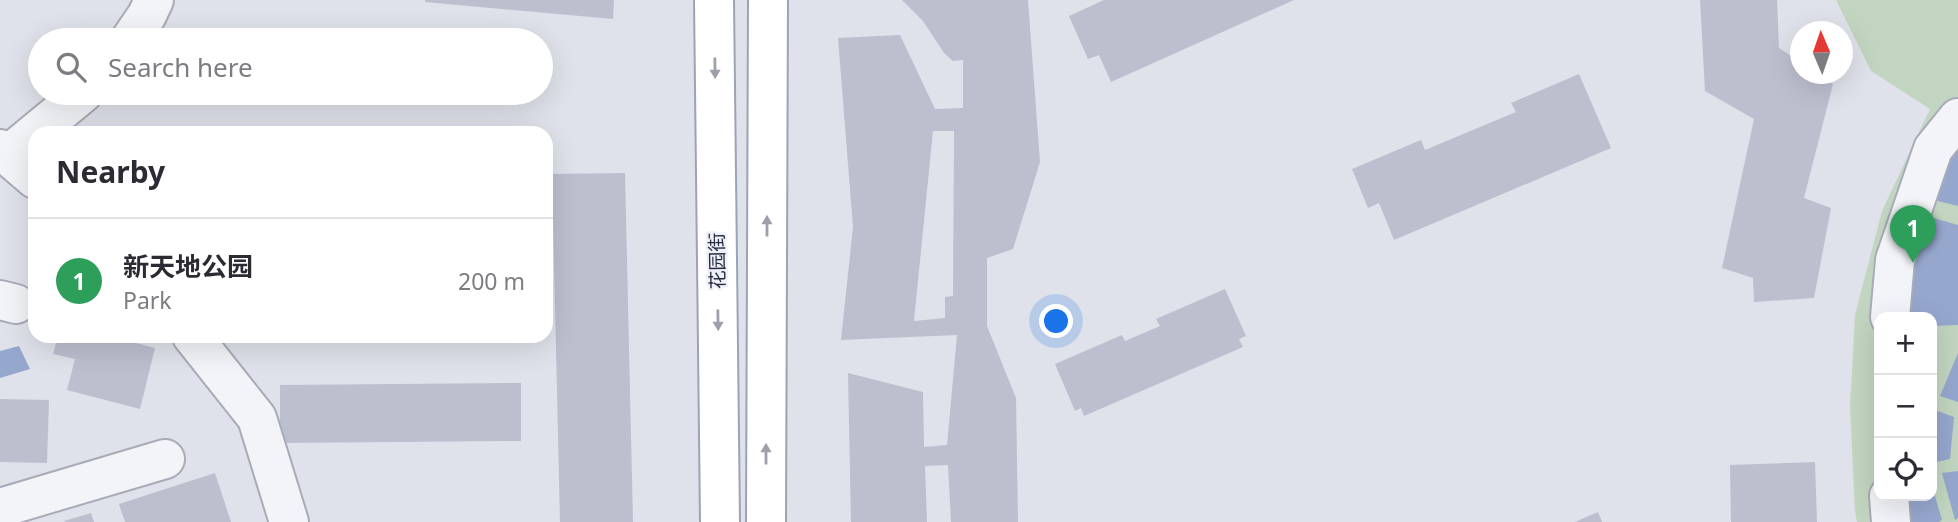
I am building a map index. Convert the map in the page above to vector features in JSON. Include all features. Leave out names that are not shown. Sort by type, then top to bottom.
[{"type":"main road","name":"花园街","points":[[714,0],[720,522]]},
{"type":"main road","points":[[766,522],[768,0]]},
{"type":"lane","points":[[138,28],[154,0]]},
{"type":"lane","points":[[50,126],[71,105]]},
{"type":"lane","points":[[1890,312],[1895,260],[1933,149],[1958,118]]},
{"type":"lane","points":[[14,161],[28,147]]},
{"type":"lane","points":[[198,343],[257,418],[289,522]]},
{"type":"lane","points":[[0,508],[165,459]]},
{"type":"lane","points":[[1889,501],[1891,522]]},
{"type":"green space","points":[[1836,0],[1958,0],[1958,522],[1857,522],[1850,406],[1855,315],[1882,211],[1930,109],[1871,71],[1853,34],[1853,21],[1846,21]]},
{"type":"water","points":[[1958,145],[1958,206],[1930,199]]},
{"type":"water","points":[[1927,216],[1958,225],[1958,325],[1937,326],[1937,312],[1903,312],[1910,268]]},
{"type":"water","points":[[19,346],[30,369],[0,378],[0,351]]},
{"type":"water","points":[[1958,353],[1958,402],[1940,396]]},
{"type":"water","points":[[1937,411],[1954,417],[1950,459],[1937,462]]},
{"type":"water","points":[[1958,471],[1958,518],[1955,520],[1942,473]]},
{"type":"water","points":[[1899,501],[1936,501],[1942,520],[1939,522],[1901,522]]},
{"type":"building","points":[[425,0],[614,0],[613,19]]},
{"type":"building","points":[[902,0],[1028,0],[1040,162],[1013,249],[987,258],[987,326],[1016,398],[1018,522],[951,522],[948,465],[925,466],[927,522],[851,522],[848,373],[923,392],[924,447],[947,445],[957,335],[841,340],[853,227],[838,38],[900,35],[935,109],[963,108],[963,60],[953,61],[944,53],[923,21]],"holes":[[[933,131],[954,131],[953,296],[945,297],[945,318],[914,321]]]},
{"type":"building","points":[[1104,0],[1294,0],[1111,82],[1099,55],[1088,59],[1069,16]]},
{"type":"building","points":[[1700,0],[1777,0],[1779,48],[1790,55],[1790,84],[1833,84],[1804,198],[1831,208],[1814,298],[1754,302],[1753,278],[1722,268],[1754,119],[1705,91]]},
{"type":"building","points":[[1579,74],[1611,148],[1394,240],[1379,203],[1368,208],[1352,169],[1421,140],[1425,150],[1516,112],[1511,103]]},
{"type":"building","points":[[625,173],[633,522],[560,522],[553,174]]},
{"type":"building","points":[[1225,289],[1246,336],[1239,339],[1243,347],[1084,416],[1081,408],[1075,411],[1055,364],[1122,335],[1125,341],[1160,326],[1156,319]]},
{"type":"building","points":[[56,343],[136,343],[155,348],[140,409],[67,390],[75,359],[53,354]]},
{"type":"building","points":[[521,383],[521,441],[280,443],[280,385]]},
{"type":"building","points":[[0,399],[49,400],[47,463],[0,462]]},
{"type":"building","points":[[1815,462],[1817,522],[1731,522],[1730,465]]},
{"type":"building","points":[[215,473],[231,522],[125,522],[119,504]]},
{"type":"building","points":[[1598,512],[1602,522],[1575,522]]},
{"type":"building","points":[[91,513],[94,522],[64,521]]},
{"type":"place","name":"新天地公园","points":[[1913,263]]}]
